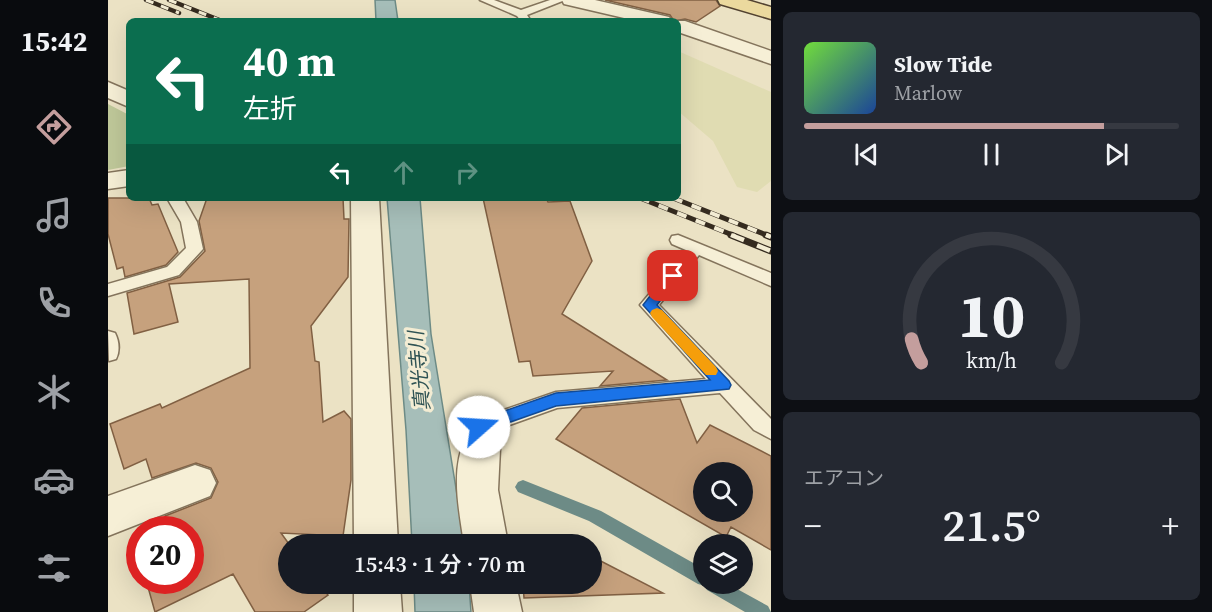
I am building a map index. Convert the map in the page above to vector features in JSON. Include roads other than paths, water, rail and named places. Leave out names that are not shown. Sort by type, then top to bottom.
[{"type":"main road","points":[[727,0],[771,13]]},
{"type":"street","points":[[571,0],[649,18]]},
{"type":"street","points":[[681,27],[704,32],[771,58]]},
{"type":"street","points":[[108,89],[126,98]]},
{"type":"street","points":[[108,182],[126,179]]},
{"type":"street","points":[[365,201],[376,534]]},
{"type":"street","points":[[479,438],[477,490],[484,534]]},
{"type":"street","points":[[108,516],[195,483]]},
{"type":"street","points":[[377,594],[378,612]]},
{"type":"street","points":[[495,594],[498,612]]},
{"type":"lane","points":[[485,0],[523,18],[560,0]]},
{"type":"lane","points":[[108,290],[173,271],[195,249],[189,222],[177,201]]},
{"type":"lane","points":[[771,280],[687,244],[650,305],[761,424],[771,430]]},
{"type":"lane","points":[[479,438],[556,400],[724,385]]},
{"type":"water","points":[[375,0],[395,0],[398,18],[376,18]]},
{"type":"water","name":"真光寺川","points":[[387,201],[420,201],[431,334],[463,534],[411,534],[406,430]]},
{"type":"water","points":[[414,594],[470,594],[471,612],[415,612]]},
{"type":"waterway","points":[[523,487],[595,516],[693,572]]},
{"type":"waterway","points":[[730,594],[762,612]]},
{"type":"railway","points":[[146,0],[179,13]]},
{"type":"railway","points":[[169,0],[214,18]]},
{"type":"railway","points":[[648,201],[735,236]]},
{"type":"railway","points":[[681,201],[769,236]]},
{"type":"railway","points":[[731,235],[771,251]]},
{"type":"railway","points":[[766,235],[771,237]]}]
